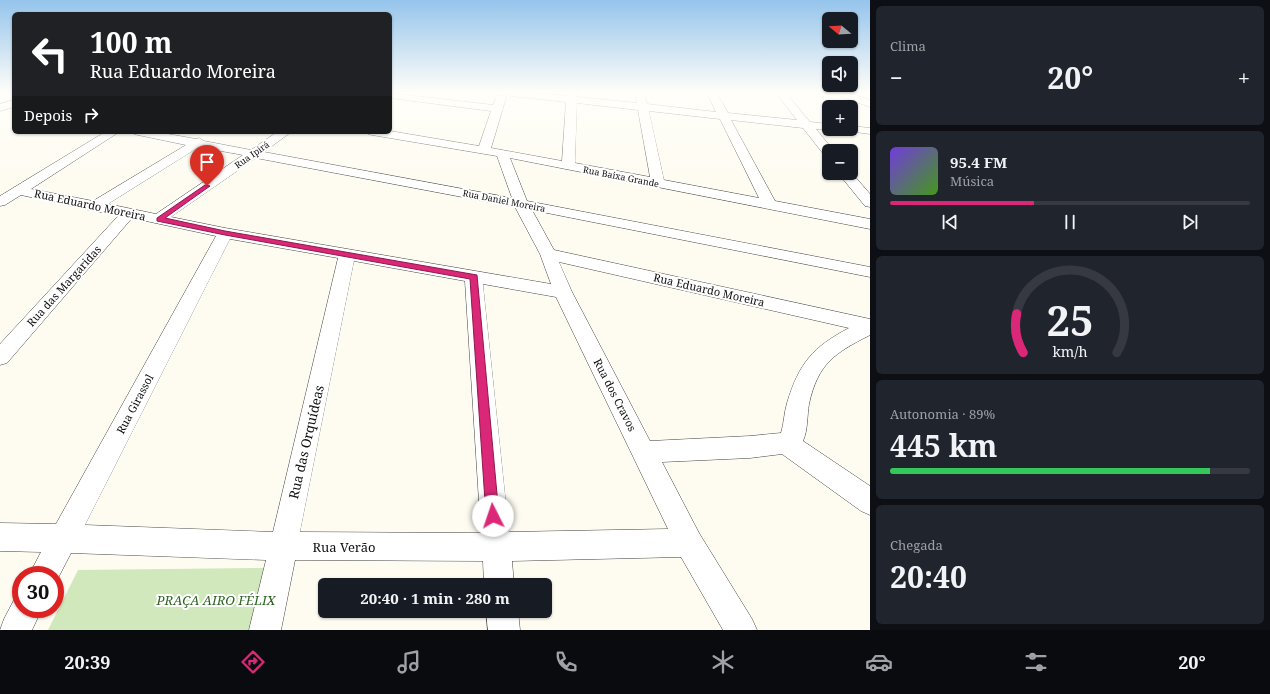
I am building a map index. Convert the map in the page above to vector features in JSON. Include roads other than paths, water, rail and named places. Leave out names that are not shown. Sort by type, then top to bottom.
[{"type":"street","points":[[493,152],[496,122]]},
{"type":"street","points":[[568,166],[570,122]]},
{"type":"street","points":[[645,122],[658,184]]},
{"type":"street","points":[[728,122],[769,204]]},
{"type":"street","points":[[791,122],[822,126]]},
{"type":"street","points":[[805,124],[822,145]]},
{"type":"street","points":[[858,130],[870,131]]},
{"type":"street","points":[[0,202],[105,134]]},
{"type":"street","name":"Rua Daniel Moreira","points":[[150,134],[199,142],[870,272]]},
{"type":"street","name":"Rua Ipirá","points":[[159,219],[282,134]]},
{"type":"street","name":"Rua Baixa Grande","points":[[384,134],[493,152],[870,224]]},
{"type":"street","points":[[94,207],[199,142]]},
{"type":"street","name":"Rua dos Cravos","points":[[493,152],[548,254],[563,292],[689,543],[741,630]]},
{"type":"street","points":[[852,180],[870,203]]},
{"type":"street","name":"Rua Eduardo Moreira","points":[[18,190],[225,233],[563,292]]},
{"type":"street","name":"Rua das Margaridas","points":[[0,357],[128,214]]},
{"type":"street","name":"Rua Girassol","points":[[49,566],[225,233]]},
{"type":"street","name":"Rua das Orquídeas","points":[[265,630],[347,254]]},
{"type":"street","name":"Rua Eduardo Moreira","points":[[548,254],[870,326]]},
{"type":"street","points":[[474,277],[498,578]]},
{"type":"street","points":[[643,452],[750,447],[786,443],[792,438],[798,404],[806,379],[819,358],[836,344],[870,326]]},
{"type":"street","points":[[786,443],[870,502]]},
{"type":"street","name":"Rua Verão","points":[[0,537],[283,546],[495,547],[689,543]]},
{"type":"street","points":[[15,630],[21,618]]},
{"type":"street","points":[[503,618],[504,630]]},
{"type":"park label","name":"PRAÇA AIRO FÉLIX","points":[[216,600]]}]
